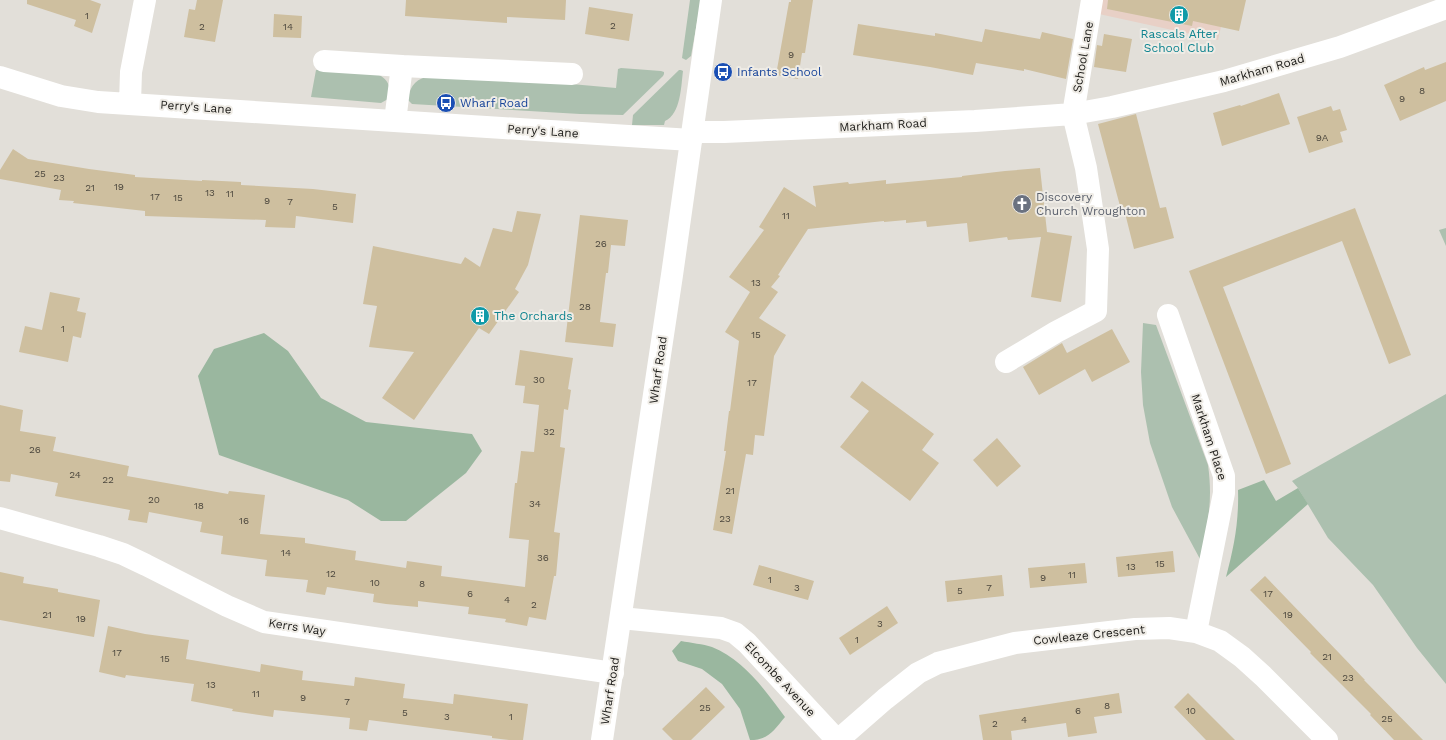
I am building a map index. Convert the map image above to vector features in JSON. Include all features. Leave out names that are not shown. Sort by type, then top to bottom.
[{"type":"street","points":[[130,103],[131,72],[145,0]]},
{"type":"street","name":"Wharf Road","points":[[602,740],[711,0]]},
{"type":"street","name":"School Lane","points":[[1073,114],[1092,0]]},
{"type":"street","name":"Markham Road","points":[[692,136],[724,132],[967,121],[1073,114],[1112,107],[1224,81],[1340,47],[1446,8]]},
{"type":"street","points":[[324,61],[572,74]]},
{"type":"street","points":[[395,121],[402,66]]},
{"type":"street","name":"Perry's Lane","points":[[0,78],[61,96],[98,102],[395,121],[692,136]]},
{"type":"street","points":[[1006,362],[1056,332],[1096,311],[1098,249],[1086,168],[1073,114]]},
{"type":"street","name":"Markham Place","points":[[1168,315],[1224,476],[1224,493],[1196,632]]},
{"type":"street","name":"Kerrs Way","points":[[0,518],[123,554],[227,606],[264,622],[613,673]]},
{"type":"street","name":"Elcombe Avenue","points":[[621,618],[721,628],[735,633],[747,643],[838,740]]},
{"type":"street","name":"Cowleaze Crescent","points":[[838,740],[885,699],[918,673],[938,663],[1015,643],[1135,629],[1169,628],[1196,632],[1220,641],[1242,657],[1279,691],[1327,740]]},
{"type":"shaded area","points":[[1101,0],[1227,0],[1218,40],[1099,14]]},
{"type":"green space","points":[[690,0],[701,0],[691,56],[686,60],[682,58]]},
{"type":"green space","points":[[345,69],[368,71],[378,74],[385,79],[389,86],[388,99],[381,103],[311,97],[316,70]]},
{"type":"green space","points":[[618,69],[664,72],[663,76],[623,115],[580,114],[412,104],[408,100],[415,83],[426,77],[571,84],[616,88]]},
{"type":"green space","points":[[679,70],[683,71],[681,92],[674,112],[665,121],[664,125],[632,125],[633,115]]},
{"type":"green space","points":[[1446,228],[1446,246],[1439,230]]},
{"type":"green space","points":[[1143,323],[1156,325],[1208,465],[1210,501],[1200,559],[1172,507],[1150,443],[1143,405],[1141,372]]},
{"type":"green space","points":[[264,333],[288,351],[321,398],[366,422],[472,434],[482,451],[466,473],[406,521],[381,521],[348,500],[219,455],[198,376],[214,349]]},
{"type":"green space","points":[[1446,394],[1446,684],[1417,648],[1373,585],[1328,538],[1298,488],[1292,481]]},
{"type":"green space","points":[[1264,480],[1276,501],[1298,488],[1308,504],[1226,577],[1238,513],[1238,490]]},
{"type":"green space","points":[[681,641],[712,647],[734,660],[762,686],[785,717],[767,736],[757,740],[750,740],[740,709],[722,684],[702,669],[678,661],[672,651]]},
{"type":"building","points":[[27,0],[90,0],[101,4],[92,33],[74,26],[76,20],[27,4]]},
{"type":"building","points":[[197,0],[223,0],[215,42],[184,37],[189,9],[195,10]]},
{"type":"building","points":[[406,0],[566,0],[565,20],[507,17],[507,23],[405,16]]},
{"type":"building","points":[[791,0],[813,0],[805,53],[802,53],[798,79],[776,75],[789,2],[791,2]]},
{"type":"building","points":[[1108,0],[1246,0],[1239,31],[1193,21],[1192,26],[1107,9]]},
{"type":"building","points":[[589,7],[633,14],[629,41],[585,34]]},
{"type":"building","points":[[274,14],[302,16],[301,38],[273,37]]},
{"type":"building","points":[[858,24],[935,36],[935,33],[982,42],[985,29],[1040,39],[1042,32],[1073,39],[1066,79],[1024,69],[1024,71],[976,63],[973,75],[853,55]]},
{"type":"building","points":[[1104,34],[1132,39],[1126,72],[1094,67],[1097,45],[1102,46]]},
{"type":"building","points":[[1446,62],[1446,101],[1400,121],[1384,85],[1424,67],[1425,70]]},
{"type":"building","points":[[1279,93],[1290,124],[1222,146],[1213,113],[1240,105],[1241,106]]},
{"type":"building","points":[[1331,106],[1333,111],[1340,109],[1347,130],[1340,132],[1343,142],[1309,153],[1297,117]]},
{"type":"building","points":[[1136,114],[1160,208],[1166,207],[1174,238],[1134,249],[1123,205],[1120,206],[1098,124]]},
{"type":"building","points":[[13,149],[28,159],[135,175],[135,177],[241,182],[241,185],[313,189],[356,194],[353,223],[296,216],[295,228],[265,227],[266,220],[145,216],[145,211],[59,200],[61,190],[0,179],[0,170]]},
{"type":"building","points":[[1040,168],[1047,232],[1072,236],[1061,302],[1031,297],[1041,237],[1008,240],[1007,237],[969,242],[967,223],[927,227],[926,221],[906,223],[906,220],[808,229],[778,275],[780,276],[771,287],[778,292],[759,318],[786,335],[774,356],[764,436],[755,435],[753,455],[746,454],[732,534],[713,530],[726,451],[724,451],[739,341],[725,332],[750,292],[729,277],[764,230],[759,227],[784,187],[816,207],[813,186],[886,180],[886,184]]},
{"type":"building","points":[[1355,208],[1411,355],[1389,364],[1342,241],[1223,287],[1291,464],[1266,474],[1189,271]]},
{"type":"building","name":"The Orchards","points":[[517,211],[541,214],[528,265],[515,289],[519,292],[489,334],[479,328],[414,420],[382,398],[414,352],[369,347],[377,306],[363,304],[373,246],[461,264],[465,257],[480,267],[493,228],[512,232]]},
{"type":"building","points":[[580,215],[628,220],[625,246],[611,245],[600,322],[616,324],[613,347],[565,342]]},
{"type":"building","points":[[50,292],[80,298],[77,311],[86,313],[81,338],[73,336],[68,362],[19,352],[25,326],[42,330]]},
{"type":"building","points":[[1112,329],[1130,362],[1092,382],[1085,369],[1039,395],[1023,367],[1062,343],[1067,353]]},
{"type":"building","points":[[520,350],[573,358],[568,389],[571,390],[568,410],[564,409],[560,447],[565,448],[554,532],[560,533],[556,576],[554,576],[546,620],[529,617],[527,626],[505,622],[506,619],[468,614],[469,607],[418,601],[418,607],[386,604],[373,602],[374,594],[327,587],[325,595],[306,592],[308,580],[265,576],[267,560],[221,554],[223,536],[200,532],[202,522],[149,512],[147,523],[128,520],[130,510],[55,496],[58,483],[11,474],[10,482],[0,481],[0,405],[23,410],[20,431],[56,437],[53,451],[129,466],[127,476],[228,494],[229,491],[265,495],[260,534],[305,538],[305,543],[356,551],[355,560],[406,568],[407,561],[442,566],[441,576],[525,587],[529,540],[509,538],[515,483],[517,483],[521,451],[534,452],[539,405],[523,403],[525,386],[515,385]]},
{"type":"building","points":[[862,381],[934,434],[922,450],[939,463],[910,501],[840,447],[869,411],[850,397]]},
{"type":"building","points":[[997,438],[1021,466],[997,487],[973,460]]},
{"type":"building","points":[[1173,551],[1175,572],[1118,577],[1116,557]]},
{"type":"building","points":[[1085,563],[1087,583],[1030,588],[1028,568]]},
{"type":"building","points":[[759,565],[814,581],[808,600],[753,585]]},
{"type":"building","points":[[0,572],[24,577],[23,583],[58,589],[58,592],[100,600],[94,637],[0,620]]},
{"type":"building","points":[[1002,575],[1004,596],[947,602],[945,581]]},
{"type":"building","points":[[1265,576],[1423,740],[1394,740],[1370,715],[1371,714],[1310,653],[1311,652],[1250,590]]},
{"type":"building","points":[[887,606],[898,623],[850,655],[839,638]]},
{"type":"building","points":[[108,626],[145,634],[189,640],[186,659],[260,672],[261,664],[303,671],[302,680],[354,686],[355,677],[405,684],[403,698],[453,704],[454,694],[528,704],[523,740],[492,738],[492,736],[369,720],[367,731],[349,729],[350,718],[274,710],[273,717],[232,711],[233,709],[191,701],[194,684],[126,675],[125,678],[99,672]]},
{"type":"building","points":[[706,687],[725,707],[691,740],[673,740],[662,729]]},
{"type":"building","points":[[1119,693],[1122,713],[1094,717],[1097,733],[1068,737],[1066,723],[1011,731],[1012,740],[983,740],[979,715]]},
{"type":"building","points":[[1188,693],[1235,740],[1206,740],[1174,707]]},
{"type":"place","name":"Rascals After School Club","points":[[1179,15]]},
{"type":"place","name":"Infants School","points":[[723,72]]},
{"type":"place","name":"Wharf Road","points":[[446,103]]},
{"type":"place","name":"Discovery Church Wroughton","points":[[1022,204]]},
{"type":"place","name":"The Orchards","points":[[480,316]]}]
